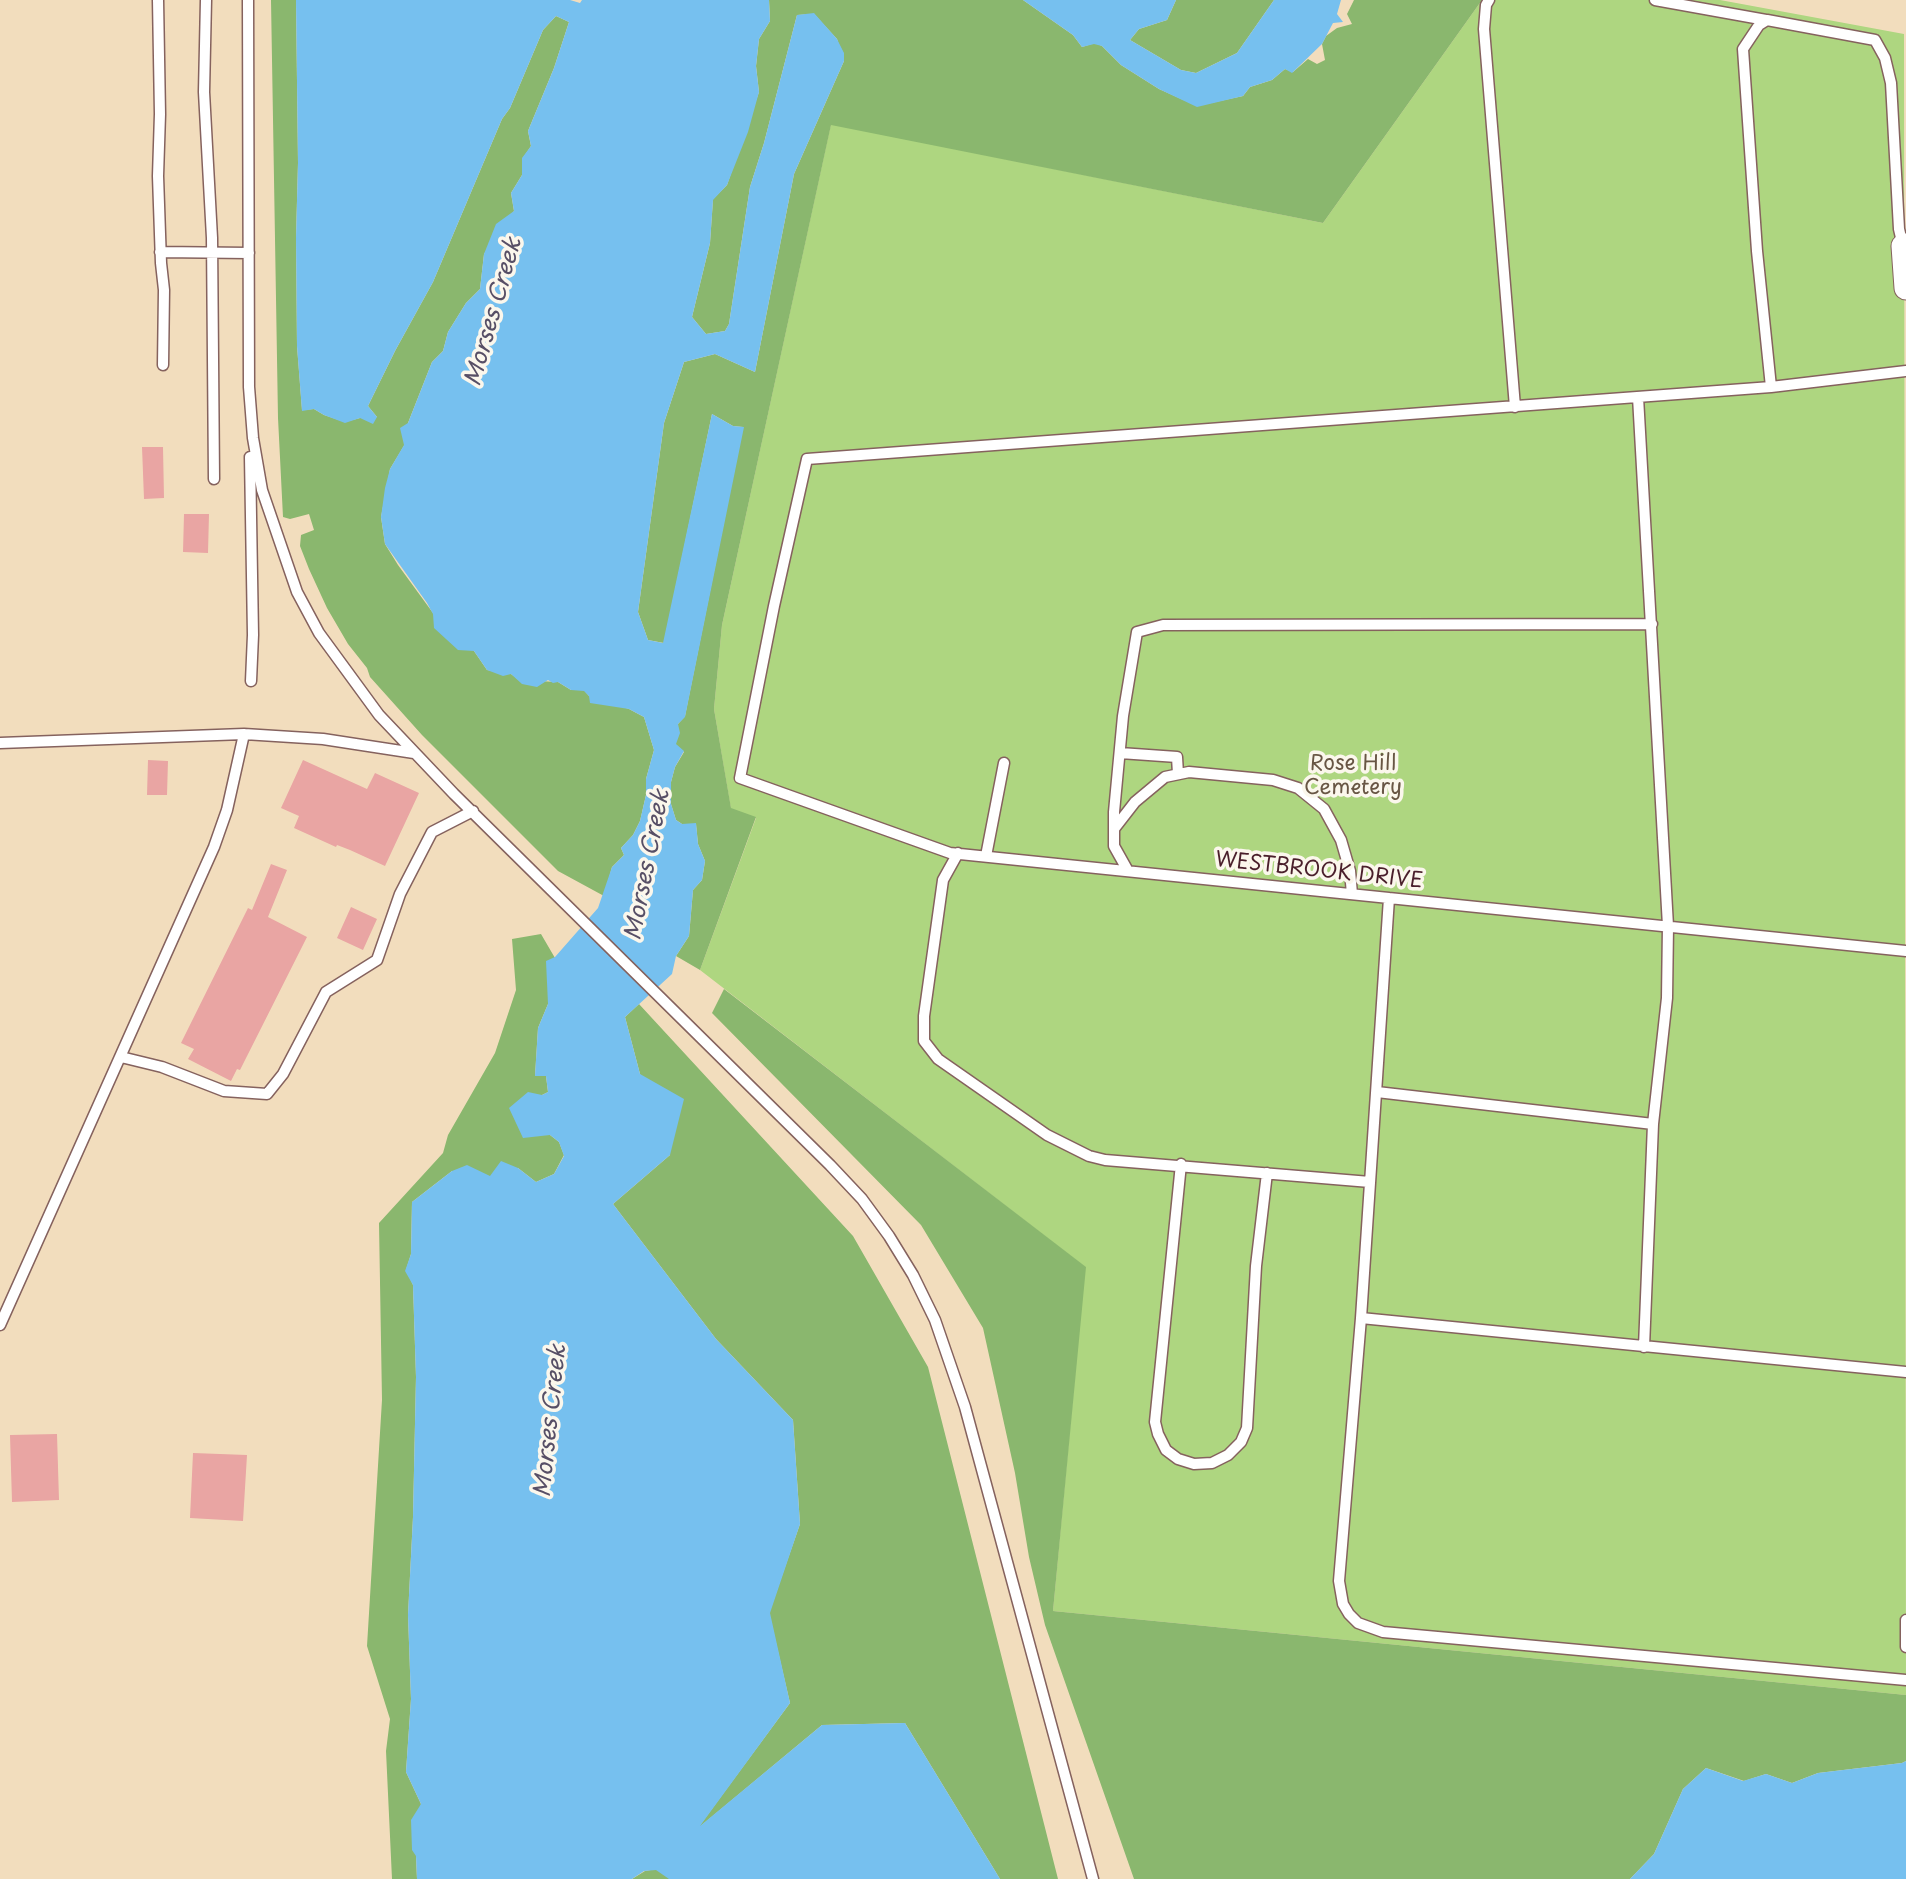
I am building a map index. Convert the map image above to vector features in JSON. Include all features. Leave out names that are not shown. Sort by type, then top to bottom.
[{"type":"street","points":[[1904,246],[1906,288]]},
{"type":"lane","points":[[158,0],[163,365]]},
{"type":"lane","points":[[206,0],[204,92],[212,253],[214,480]]},
{"type":"lane","points":[[248,0],[253,635],[251,681]]},
{"type":"lane","points":[[1489,0],[1486,5],[1484,29],[1515,407],[1771,387],[1906,371]]},
{"type":"lane","points":[[1655,0],[1875,40],[1885,58],[1891,83],[1899,229],[1904,246]]},
{"type":"lane","points":[[1767,20],[1759,25],[1743,49],[1757,251],[1771,387]]},
{"type":"lane","points":[[160,252],[249,253]]},
{"type":"lane","points":[[249,387],[253,438],[262,490],[297,592],[319,633],[348,676],[414,753],[862,1199],[913,1275],[934,1320],[965,1407],[1093,1879]]},
{"type":"lane","points":[[1638,397],[1668,926],[1667,998],[1653,1124],[1644,1347]]},
{"type":"lane","name":"WESTBROOK DRIVE","points":[[1515,407],[807,458],[740,778],[950,853],[1906,951]]},
{"type":"lane","points":[[1128,871],[1114,846],[1114,829],[1119,753],[1137,632],[1163,625],[1652,624]]},
{"type":"lane","points":[[0,743],[244,734],[323,739],[414,753]]},
{"type":"lane","points":[[0,1325],[214,847],[227,810],[244,734]]},
{"type":"lane","points":[[1119,753],[1177,757],[1178,774]]},
{"type":"lane","points":[[986,856],[1004,763]]},
{"type":"lane","points":[[1114,829],[1135,802],[1165,777],[1189,772],[1273,780],[1298,789],[1324,809],[1341,840],[1350,872],[1352,894]]},
{"type":"lane","points":[[121,1057],[162,1068],[224,1091],[267,1094],[283,1074],[326,992],[377,960],[400,894],[432,832],[473,811]]},
{"type":"lane","points":[[958,853],[943,880],[924,1016],[925,1041],[937,1059],[1060,1143],[1089,1156],[1105,1160],[1181,1164],[1370,1182]]},
{"type":"lane","points":[[1389,898],[1377,1092],[1339,1581],[1343,1604],[1358,1623],[1384,1632],[1906,1680]]},
{"type":"lane","points":[[1377,1092],[1653,1124]]},
{"type":"lane","points":[[1181,1164],[1155,1422],[1166,1450],[1178,1459],[1194,1464],[1212,1463],[1228,1455],[1241,1442],[1247,1428],[1256,1266],[1267,1173]]},
{"type":"lane","points":[[1360,1318],[1906,1372]]},
{"type":"lane","points":[[1906,1620],[1906,1647]]},
{"type":"green space","points":[[271,0],[296,0],[297,346],[302,410],[314,409],[345,422],[377,417],[368,406],[433,282],[543,30],[556,16],[569,22],[554,68],[528,131],[531,146],[523,158],[522,175],[511,193],[514,211],[484,254],[480,289],[466,303],[448,332],[443,351],[432,362],[408,423],[405,444],[390,469],[381,517],[385,544],[398,565],[433,613],[474,651],[487,670],[511,674],[519,680],[558,682],[571,690],[584,690],[589,696],[629,709],[644,717],[654,750],[646,779],[646,795],[640,821],[633,835],[621,848],[624,855],[612,867],[604,896],[558,871],[422,735],[370,677],[367,668],[348,644],[327,608],[300,546],[301,535],[314,530],[309,514],[290,519],[283,517],[278,418]]},
{"type":"green space","points":[[769,0],[1023,0],[1073,35],[1082,47],[1095,43],[1102,46],[1121,65],[1159,89],[1197,106],[1243,96],[1250,87],[1272,80],[1285,69],[1293,72],[1308,59],[1317,64],[1325,60],[1322,44],[1326,36],[1337,28],[1352,24],[1347,14],[1354,0],[1482,0],[1323,223],[831,125],[722,625],[714,709],[731,808],[756,817],[700,970],[676,956],[689,936],[693,890],[702,880],[705,861],[698,844],[696,824],[682,824],[676,820],[671,804],[671,782],[675,767],[684,752],[675,744],[678,724],[685,716],[743,427],[733,426],[712,414],[664,643],[648,640],[638,612],[664,423],[684,362],[715,354],[755,372],[794,174],[844,61],[837,39],[814,14],[797,15],[750,187],[729,324],[725,331],[706,334],[692,317],[710,243],[713,199],[727,185],[759,92],[756,66],[759,39],[770,21]]},
{"type":"green space","points":[[1176,0],[1274,0],[1237,53],[1196,73],[1181,70],[1130,40],[1139,29],[1167,20]]},
{"type":"green space","name":"Rose Hill Cemetery","points":[[1482,0],[1720,0],[1904,34],[1906,1695],[1053,1611],[1085,1267],[700,970],[756,818],[731,809],[714,709],[722,625],[831,124],[1323,223]]},
{"type":"green space","points":[[541,934],[555,958],[548,990],[548,1004],[538,1028],[535,1076],[546,1076],[548,1092],[542,1095],[550,1135],[559,1142],[564,1155],[554,1174],[536,1182],[518,1168],[490,1177],[452,1171],[412,1202],[411,1254],[406,1270],[413,1285],[416,1377],[408,1615],[411,1699],[406,1772],[421,1804],[416,1856],[417,1879],[392,1879],[386,1751],[390,1719],[367,1646],[382,1400],[379,1223],[443,1153],[448,1135],[495,1053],[516,990],[512,939]]},
{"type":"green space","points":[[724,989],[1086,1267],[1053,1611],[1906,1695],[1906,1761],[1818,1773],[1792,1783],[1766,1774],[1744,1781],[1706,1768],[1683,1789],[1654,1854],[1630,1879],[1134,1879],[1045,1625],[983,1328],[921,1225],[712,1013]]},
{"type":"green space","points":[[639,1004],[853,1236],[928,1367],[1058,1879],[1000,1879],[905,1723],[822,1725],[697,1829],[790,1703],[769,1613],[800,1524],[793,1420],[716,1339],[613,1204],[670,1155],[640,1074],[625,1017]]},
{"type":"green space","points":[[656,1869],[670,1877],[669,1879],[632,1879],[645,1871]]},
{"type":"water","name":"Morses Creek","points":[[296,0],[570,0],[580,3],[582,0],[769,0],[770,21],[759,39],[756,66],[759,92],[748,132],[727,185],[713,200],[710,243],[692,317],[706,334],[725,331],[729,324],[750,187],[797,15],[814,13],[837,39],[844,53],[844,61],[794,174],[755,372],[715,354],[684,362],[664,423],[638,612],[648,640],[663,643],[712,414],[733,426],[744,427],[685,717],[678,724],[680,733],[676,744],[684,751],[675,767],[671,782],[671,804],[676,820],[682,824],[696,823],[698,844],[705,861],[702,880],[693,890],[689,936],[676,956],[672,974],[625,1017],[640,1074],[684,1099],[670,1155],[613,1204],[716,1339],[793,1420],[800,1524],[770,1613],[790,1703],[700,1826],[822,1725],[905,1723],[1000,1879],[669,1879],[656,1870],[644,1871],[632,1879],[417,1879],[411,1820],[421,1804],[406,1772],[411,1699],[408,1615],[416,1377],[413,1285],[405,1271],[411,1254],[412,1202],[452,1171],[467,1165],[490,1176],[501,1161],[518,1168],[536,1182],[554,1174],[564,1156],[559,1142],[550,1135],[523,1138],[509,1108],[528,1092],[542,1095],[548,1092],[546,1076],[535,1076],[538,1028],[548,1004],[546,961],[555,957],[598,908],[612,867],[624,855],[621,848],[633,835],[640,821],[646,795],[646,779],[654,750],[644,717],[629,709],[590,703],[589,696],[584,691],[571,690],[558,682],[548,680],[537,687],[522,684],[511,674],[503,676],[487,670],[474,651],[458,650],[434,628],[433,614],[427,603],[385,544],[381,517],[390,469],[404,445],[400,428],[408,423],[432,362],[443,351],[448,332],[466,303],[480,289],[484,254],[496,224],[514,211],[511,193],[522,175],[522,158],[531,146],[528,131],[554,68],[569,22],[556,16],[543,30],[433,282],[368,406],[377,417],[373,424],[360,418],[345,423],[314,409],[302,411],[297,346]]},
{"type":"water","points":[[1023,0],[1176,0],[1167,20],[1139,29],[1130,40],[1181,70],[1196,73],[1237,53],[1274,0],[1341,0],[1337,14],[1343,22],[1333,23],[1322,44],[1292,73],[1285,69],[1272,80],[1250,87],[1243,96],[1197,107],[1159,89],[1121,65],[1102,46],[1094,44],[1082,47],[1073,35]]},
{"type":"water","points":[[1906,1761],[1906,1879],[1630,1879],[1654,1854],[1683,1789],[1706,1768],[1743,1781],[1766,1774],[1792,1783],[1818,1773]]},
{"type":"building","points":[[142,447],[163,447],[164,498],[144,499]]},
{"type":"building","points":[[184,514],[209,514],[208,553],[183,552]]},
{"type":"building","points":[[148,760],[168,761],[167,795],[147,795]]},
{"type":"building","points":[[303,760],[367,789],[375,773],[419,793],[385,866],[294,828],[299,816],[281,808]]},
{"type":"building","points":[[271,864],[287,870],[268,917],[307,937],[240,1070],[237,1069],[231,1081],[188,1059],[194,1049],[181,1043],[248,908],[252,910]]},
{"type":"building","points":[[351,907],[377,919],[363,950],[337,938]]},
{"type":"building","points":[[57,1434],[59,1500],[12,1502],[10,1435]]},
{"type":"building","points":[[193,1453],[247,1455],[243,1521],[190,1518]]}]
